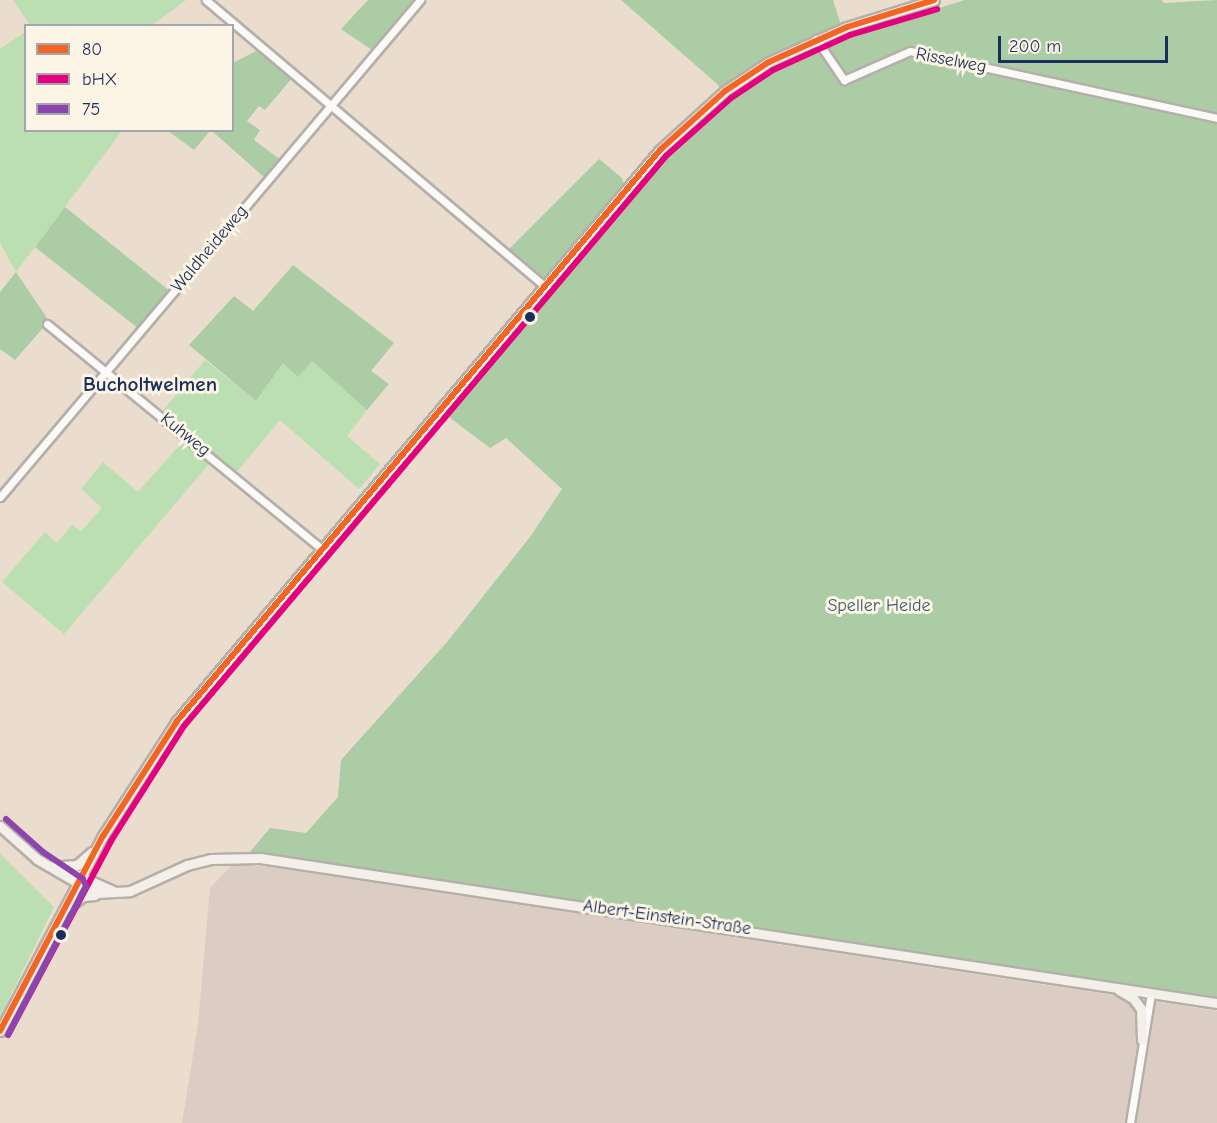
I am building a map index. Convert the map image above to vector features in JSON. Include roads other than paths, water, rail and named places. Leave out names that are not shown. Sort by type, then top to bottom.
[{"type":"main road","points":[[0,1031],[96,849],[177,721],[543,285],[690,120],[747,76],[818,38],[934,0]]},
{"type":"main road","points":[[0,826],[23,848],[79,882],[122,892]]},
{"type":"main road","points":[[23,848],[79,882]]},
{"type":"main road","points":[[54,865],[77,865],[96,849]]},
{"type":"main road","name":"Albert-Einstein-Straße","points":[[79,882],[105,894],[122,892],[211,859],[260,858],[1217,1003]]},
{"type":"main road","points":[[66,909],[83,896],[105,894]]},
{"type":"main road","points":[[1112,986],[1133,998],[1142,1009],[1142,1044]]},
{"type":"street","points":[[206,0],[543,285]]},
{"type":"street","name":"Waldheideweg","points":[[0,497],[420,0]]},
{"type":"street","name":"Risselweg","points":[[818,38],[844,80],[910,51],[1217,118]]},
{"type":"street","name":"Kuhweg","points":[[47,324],[321,548]]},
{"type":"street","points":[[1130,1123],[1151,993]]},
{"type":"street","points":[[1142,1044],[1152,1005],[1162,995]]},
{"type":"district","name":"Bucholtwelmen","points":[[150,384]]},
{"type":"park label","name":"Speller Heide","points":[[879,606]]}]
